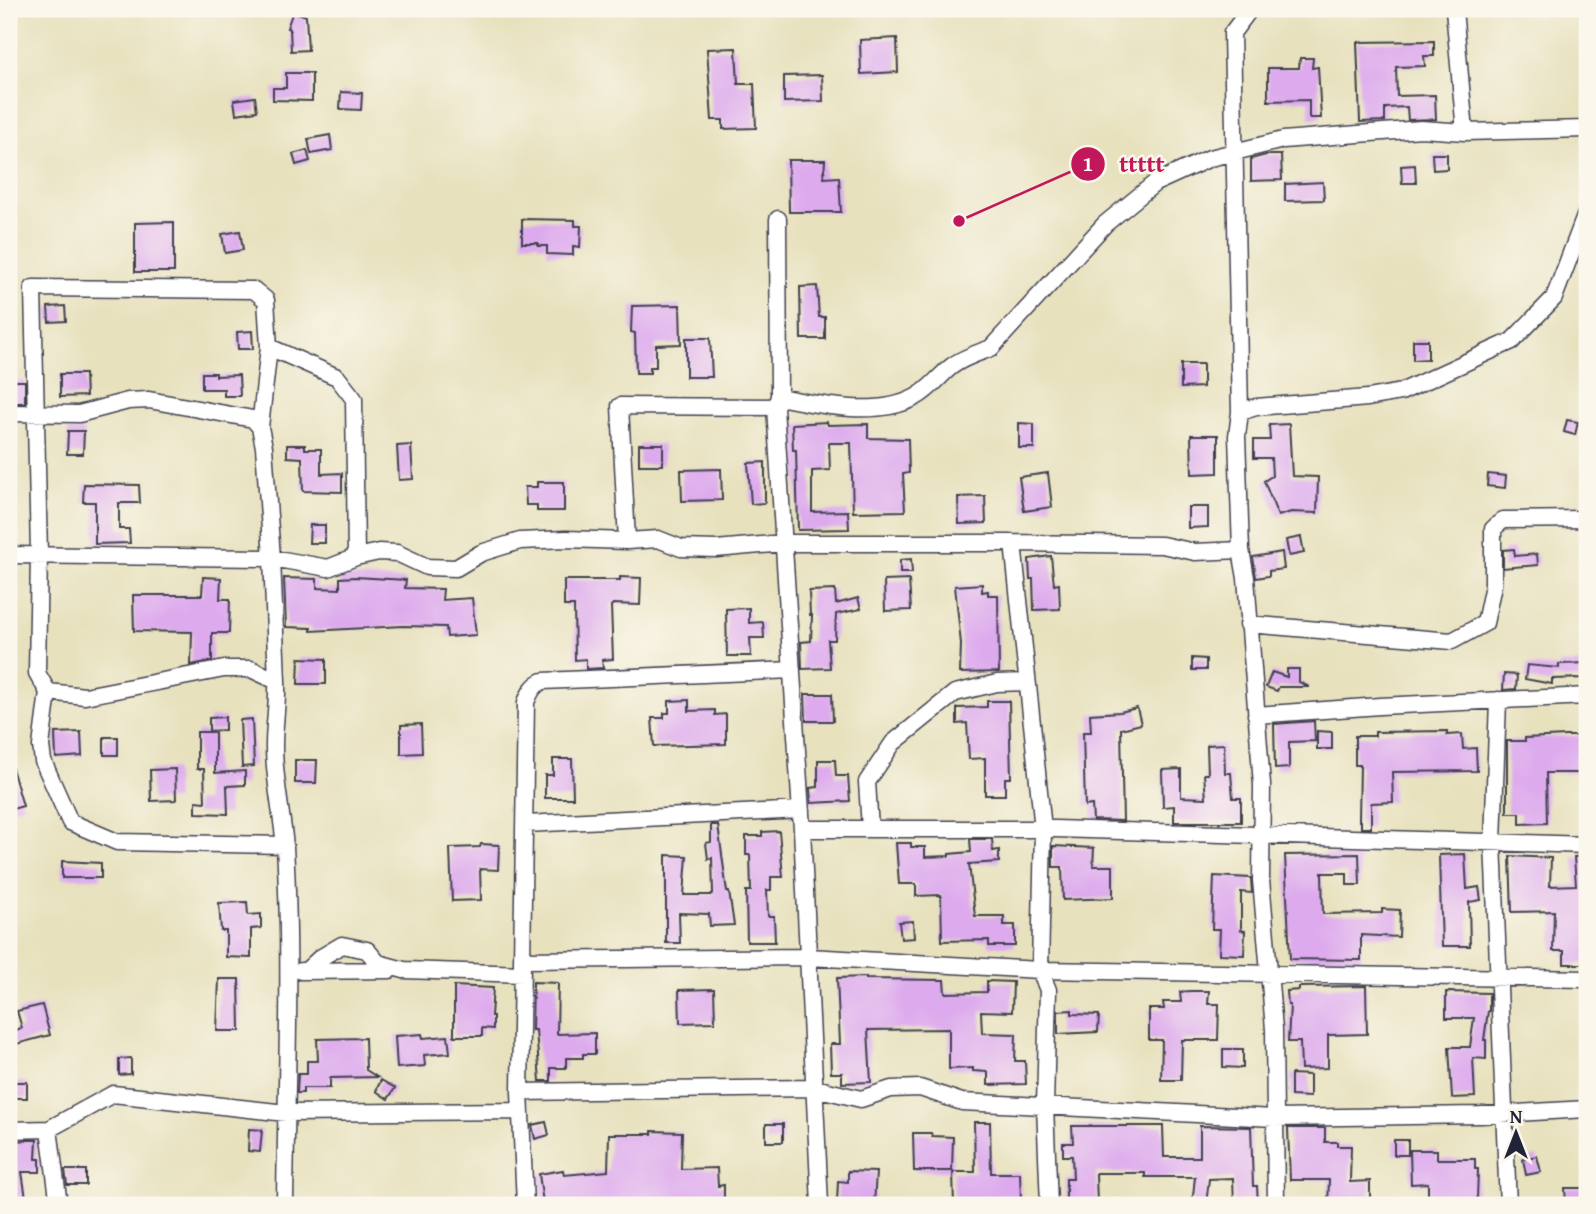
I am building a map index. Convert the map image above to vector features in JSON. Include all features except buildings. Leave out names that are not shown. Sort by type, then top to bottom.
[{"type":"street","points":[[1250,9],[1232,33],[1240,412],[1237,436],[1241,550],[1246,578],[1262,785],[1261,880],[1274,1028],[1276,1205]]},
{"type":"street","points":[[1454,9],[1465,132]]},
{"type":"street","points":[[627,541],[620,405],[777,402],[879,408],[914,398],[935,384],[950,367],[967,356],[991,348],[1105,224],[1156,183],[1210,158],[1283,139],[1421,129],[1465,132],[1587,129]]},
{"type":"street","points":[[1240,412],[1256,407],[1368,398],[1401,392],[1512,341],[1554,298],[1587,211]]},
{"type":"street","points":[[778,219],[777,402],[809,957],[820,1205]]},
{"type":"street","points":[[285,845],[117,842],[70,822],[43,761],[41,746],[48,692],[37,673],[39,554],[33,288],[254,290],[266,300],[269,347],[260,427],[264,447],[272,558],[277,681],[275,769],[285,845],[288,972],[285,1205]]},
{"type":"street","points":[[269,347],[337,377],[354,399],[356,557]]},
{"type":"street","points":[[9,413],[79,414],[128,401],[149,400],[253,419],[260,427]]},
{"type":"street","points":[[1248,624],[1452,641],[1486,624],[1493,585],[1493,529],[1503,520],[1587,519]]},
{"type":"street","points":[[9,555],[272,558],[328,568],[356,557],[379,552],[397,553],[427,567],[456,568],[481,553],[520,541],[566,539],[658,539],[681,548],[716,549],[784,543],[1013,543],[1163,545],[1195,552],[1241,550]]},
{"type":"street","points":[[1013,543],[1043,829],[1040,970],[1048,990],[1045,1106],[1049,1205]]},
{"type":"street","points":[[48,692],[85,696],[224,669],[251,669],[277,681]]},
{"type":"street","points":[[525,1205],[520,1092],[526,702],[531,690],[537,683],[792,670]]},
{"type":"street","points":[[870,829],[867,782],[893,743],[955,693],[997,683],[1027,682]]},
{"type":"street","points":[[1256,715],[1587,696]]},
{"type":"street","points":[[1498,700],[1493,842],[1508,1205]]},
{"type":"street","points":[[526,824],[801,810]]},
{"type":"street","points":[[802,829],[1043,829],[1587,845]]},
{"type":"street","points":[[306,971],[320,958],[342,945],[367,950],[378,963],[404,970]]},
{"type":"street","points":[[288,972],[809,957],[1040,970],[1587,979]]},
{"type":"street","points":[[520,1092],[815,1087],[861,1099],[891,1089],[920,1087],[962,1102],[1274,1118],[1481,1115],[1587,1109]]},
{"type":"street","points":[[9,1130],[49,1129],[113,1094],[286,1112],[520,1111]]},
{"type":"street","points":[[49,1129],[59,1205]]},
{"type":"place","name":"ttttt","points":[[959,221]]}]
